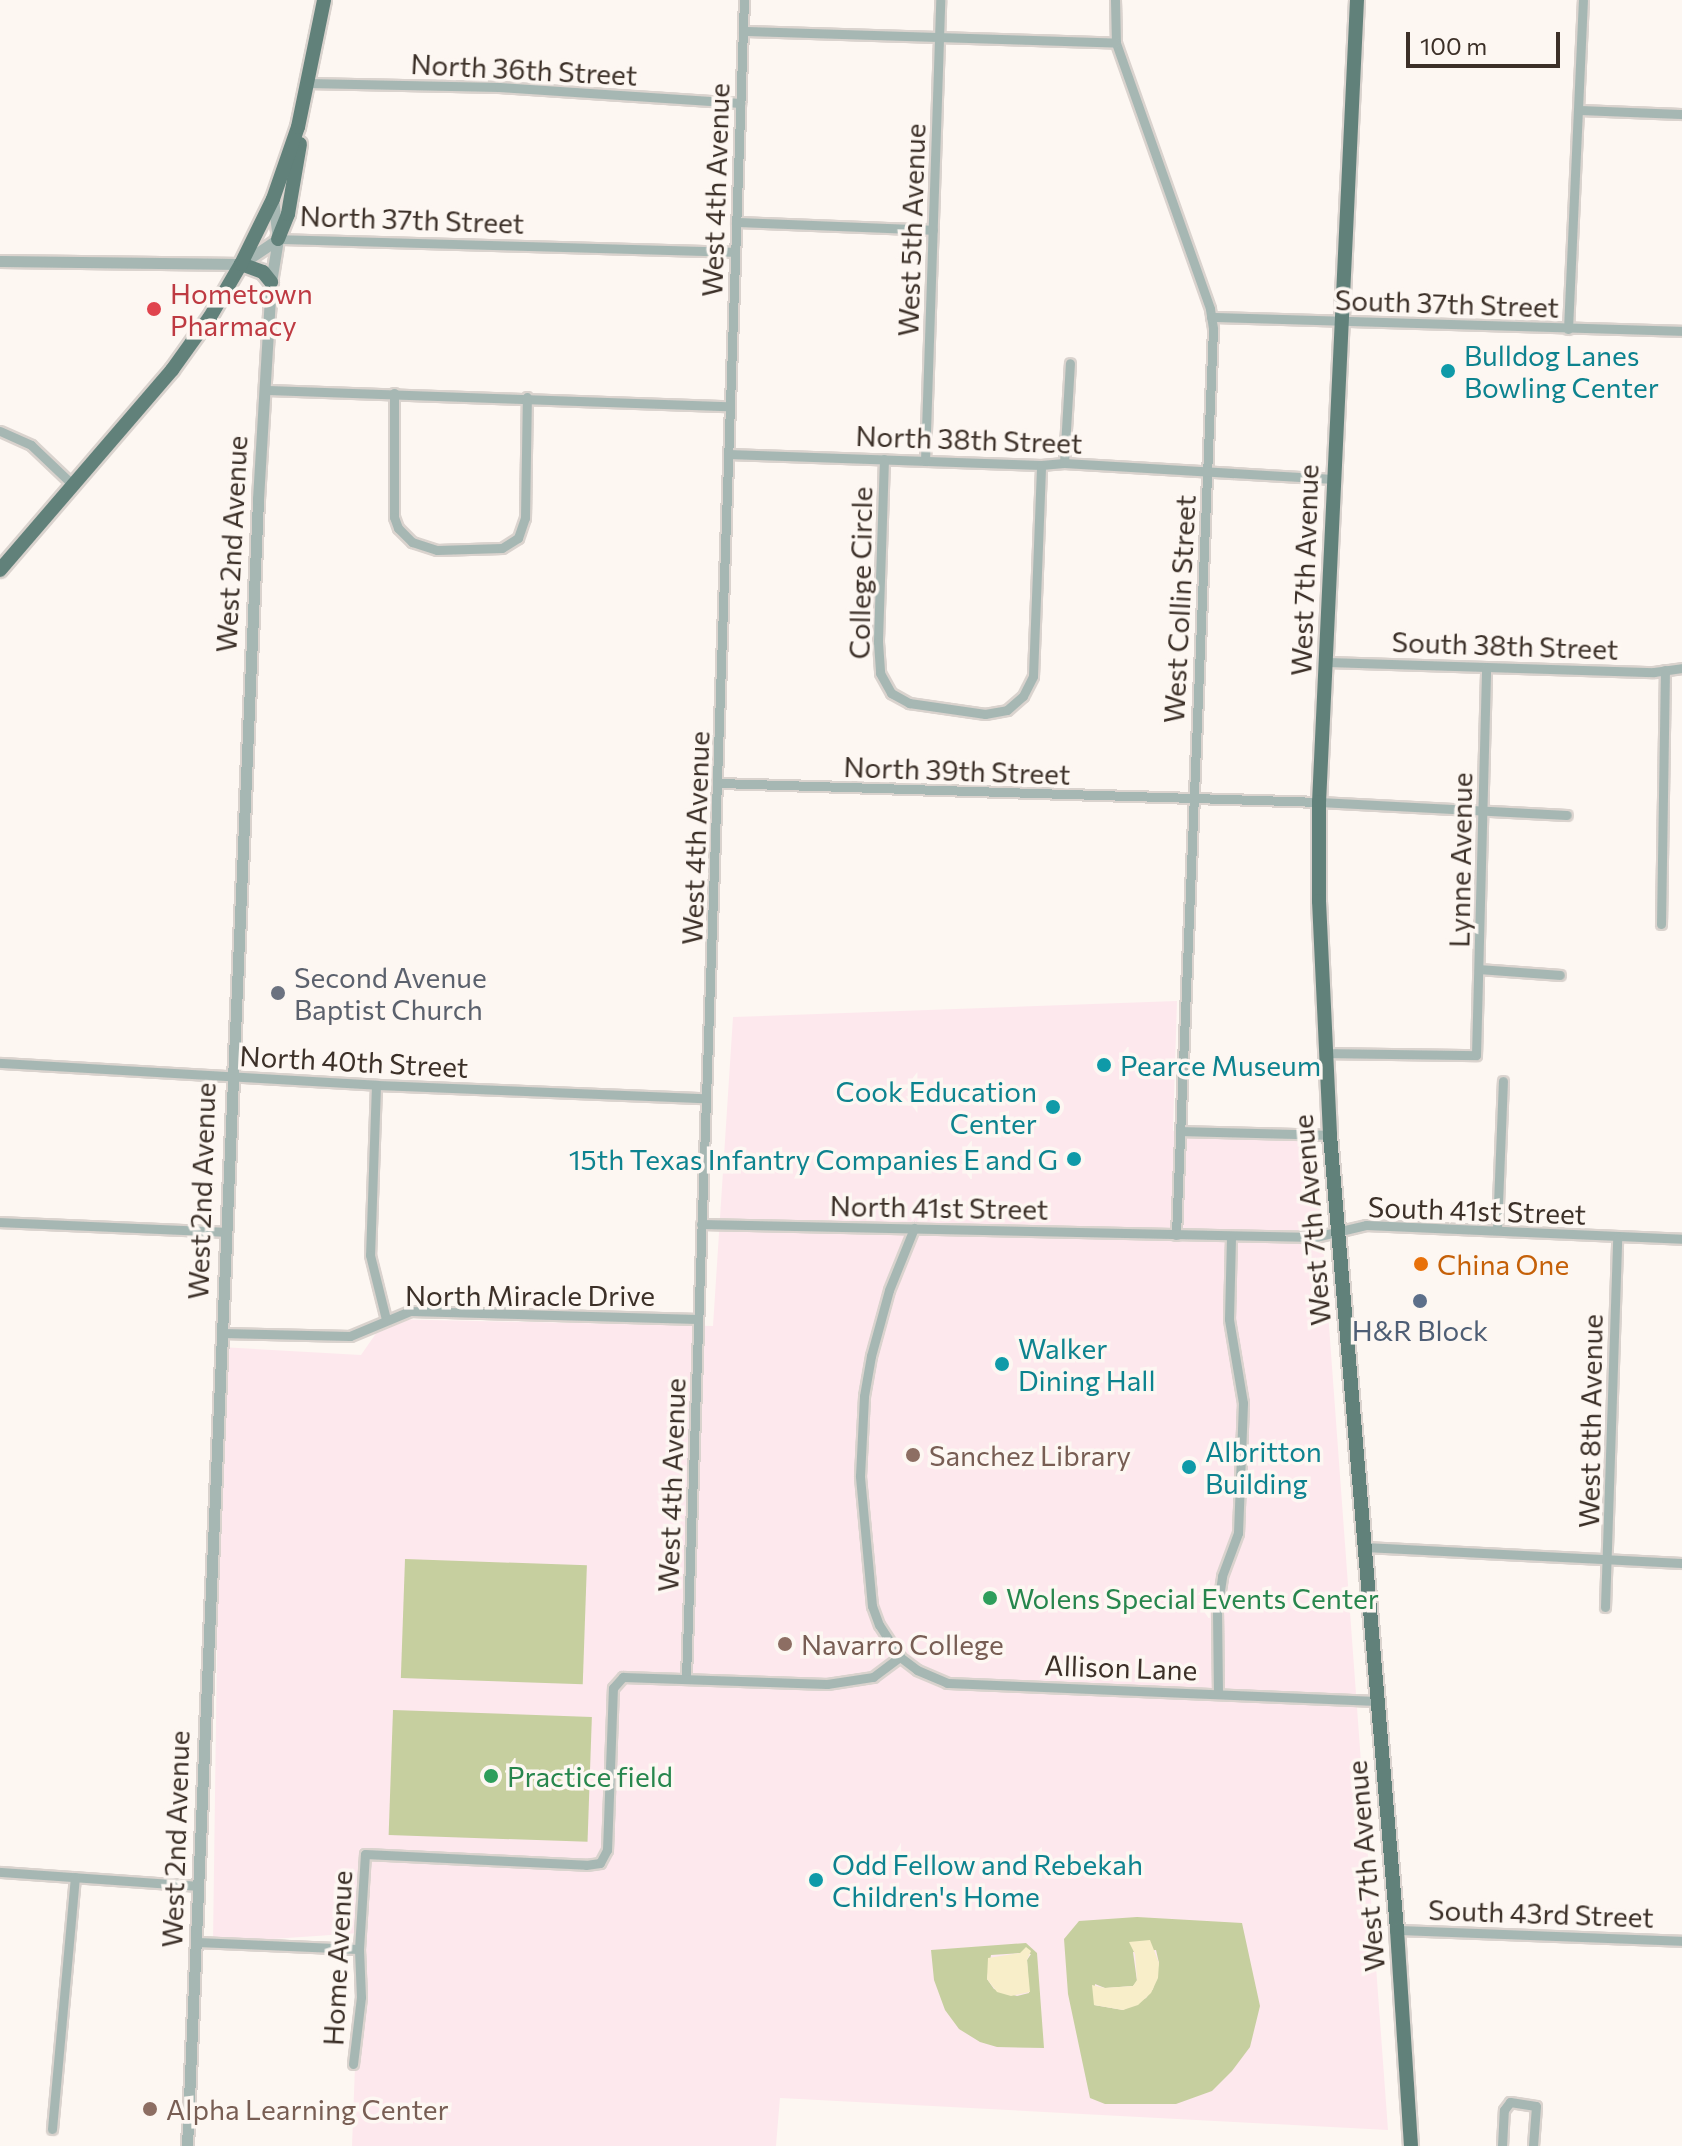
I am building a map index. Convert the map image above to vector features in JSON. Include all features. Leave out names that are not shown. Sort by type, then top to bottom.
[{"type":"main road","points":[[0,570],[172,370],[210,317],[241,264],[273,199],[298,127],[324,0]]},
{"type":"main road","name":"West 7th Avenue","points":[[1357,0],[1319,802],[1324,1053],[1397,1930],[1411,2146]]},
{"type":"main road","points":[[278,239],[288,214],[300,144],[298,127]]},
{"type":"main road","points":[[241,264],[263,272],[271,282]]},
{"type":"street","name":"West 4th Avenue","points":[[686,1677],[744,0]]},
{"type":"street","name":"West 5th Avenue","points":[[925,461],[940,0]]},
{"type":"street","name":"West Collin Street","points":[[1115,0],[1116,43],[1211,317],[1208,470],[1176,1235]]},
{"type":"street","points":[[1568,329],[1583,0]]},
{"type":"street","points":[[743,31],[1116,43]]},
{"type":"street","name":"North 36th Street","points":[[307,83],[499,87],[740,103]]},
{"type":"street","points":[[1578,110],[1682,114]]},
{"type":"street","name":"West 2nd Avenue","points":[[187,2146],[231,1078],[271,282],[278,239],[273,199]]},
{"type":"street","points":[[736,222],[933,230]]},
{"type":"street","name":"North 37th Street","points":[[241,264],[278,239],[735,252]]},
{"type":"street","points":[[0,261],[241,264]]},
{"type":"street","name":"South 37th Street","points":[[1211,317],[1682,331]]},
{"type":"street","points":[[1064,463],[1070,363]]},
{"type":"street","points":[[265,390],[730,406]]},
{"type":"street","points":[[394,393],[394,517],[398,528],[412,542],[437,550],[502,548],[518,538],[525,518],[527,397]]},
{"type":"street","points":[[0,431],[31,445],[73,485]]},
{"type":"street","name":"North 38th Street","points":[[728,454],[1208,470]]},
{"type":"street","name":"College Circle","points":[[884,459],[878,642],[880,673],[891,693],[909,703],[985,714],[1007,710],[1023,696],[1033,676],[1041,465]]},
{"type":"street","points":[[1208,470],[1334,479]]},
{"type":"street","name":"South 38th Street","points":[[1327,662],[1682,668]]},
{"type":"street","name":"Lynne Avenue","points":[[1324,1053],[1476,1055],[1486,667]]},
{"type":"street","points":[[1661,924],[1665,670]]},
{"type":"street","name":"North 39th Street","points":[[719,783],[1319,802],[1567,815]]},
{"type":"street","points":[[1479,969],[1560,975]]},
{"type":"street","name":"North 40th Street","points":[[0,1063],[231,1078],[706,1098]]},
{"type":"street","points":[[1497,1229],[1503,1081]]},
{"type":"street","points":[[376,1085],[370,1255],[386,1319]]},
{"type":"street","points":[[1182,1131],[1330,1135]]},
{"type":"street","points":[[0,1222],[225,1232]]},
{"type":"street","name":"North 41st Street","points":[[701,1224],[1176,1235]]},
{"type":"street","name":"South 41st Street","points":[[1176,1235],[1315,1237],[1366,1225],[1682,1239]]},
{"type":"street","points":[[686,1677],[839,1683],[873,1677],[900,1657],[879,1625],[872,1606],[860,1476],[864,1396],[871,1356],[889,1290],[914,1228]]},
{"type":"street","points":[[1218,1693],[1217,1609],[1222,1576],[1238,1533],[1243,1403],[1229,1319],[1231,1237]]},
{"type":"street","name":"West 8th Avenue","points":[[1605,1607],[1617,1237]]},
{"type":"street","name":"North Miracle Drive","points":[[222,1333],[350,1336],[410,1311],[698,1319]]},
{"type":"street","points":[[1364,1547],[1682,1563]]},
{"type":"street","name":"Allison Lane","points":[[900,1657],[930,1677],[947,1683],[1378,1701]]},
{"type":"street","name":"Home Avenue","points":[[353,2064],[361,1997],[359,1949],[365,1854],[586,1865],[600,1863],[607,1850],[613,1688],[623,1677],[686,1677]]},
{"type":"street","points":[[0,1872],[199,1886]]},
{"type":"street","points":[[52,2129],[75,1877]]},
{"type":"street","name":"South 43rd Street","points":[[1397,1930],[1682,1941]]},
{"type":"street","points":[[196,1942],[359,1949]]},
{"type":"street","points":[[1502,2146],[1504,2110],[1510,2102],[1536,2106],[1533,2146]]},
{"type":"shaded area","name":"Navarro College","points":[[1177,1001],[1173,1131],[1315,1135],[1388,2130],[780,2098],[776,2146],[352,2146],[360,1933],[213,1943],[221,1347],[361,1355],[386,1319],[713,1326],[733,1017]]},
{"type":"green space","points":[[405,1559],[587,1565],[583,1684],[401,1678]]},
{"type":"green space","name":"Practice field","points":[[393,1710],[592,1717],[588,1842],[389,1835]]},
{"type":"green space","points":[[1137,1917],[1242,1923],[1260,2006],[1250,2047],[1212,2091],[1176,2104],[1105,2104],[1090,2098],[1068,1994],[1064,1939],[1079,1921]],"holes":[[[1156,1950],[1159,1963],[1153,1989],[1146,1998],[1123,2010],[1094,2005],[1095,1984],[1105,1988],[1133,1986],[1137,1981],[1133,1952]]]},
{"type":"green space","points":[[1026,1943],[1037,1953],[1044,2048],[997,2047],[980,2042],[959,2029],[945,2010],[934,1980],[931,1950]],"holes":[[[1031,1954],[1027,1960],[1029,1993],[1017,1996],[994,1989],[987,1979],[991,1955]]]},
{"type":"sand","points":[[1150,1940],[1159,1963],[1158,1978],[1151,1993],[1138,2005],[1123,2010],[1094,2005],[1092,1985],[1105,1988],[1133,1986],[1137,1980],[1135,1954],[1129,1942]]},
{"type":"sand","points":[[1026,1947],[1031,1951],[1027,1960],[1030,1992],[1011,1996],[997,1992],[987,1979],[988,1958],[1020,1953]]},
{"type":"place","name":"Hometown Pharmacy","points":[[154,309]]},
{"type":"place","name":"Bulldog Lanes Bowling Center","points":[[1448,371]]},
{"type":"place","name":"Second Avenue Baptist Church","points":[[278,993]]},
{"type":"place","name":"Pearce Museum","points":[[1104,1065]]},
{"type":"place","name":"Cook Education Center","points":[[1053,1107]]},
{"type":"place","name":"15th Texas Infantry Companies E and G","points":[[1074,1159]]},
{"type":"place","name":"China One","points":[[1421,1264]]},
{"type":"place","name":"H&R Block","points":[[1420,1301]]},
{"type":"place","name":"Walker Dining Hall","points":[[1002,1364]]},
{"type":"place","name":"Sanchez Library","points":[[913,1455]]},
{"type":"place","name":"Albritton Building","points":[[1189,1467]]},
{"type":"place","name":"Wolens Special Events Center","points":[[990,1598]]},
{"type":"place","name":"Navarro College","points":[[785,1644]]},
{"type":"place","name":"Practice field","points":[[491,1776]]},
{"type":"place","name":"Odd Fellow and Rebekah Children's Home","points":[[816,1880]]},
{"type":"place","name":"Alpha Learning Center","points":[[150,2109]]}]
